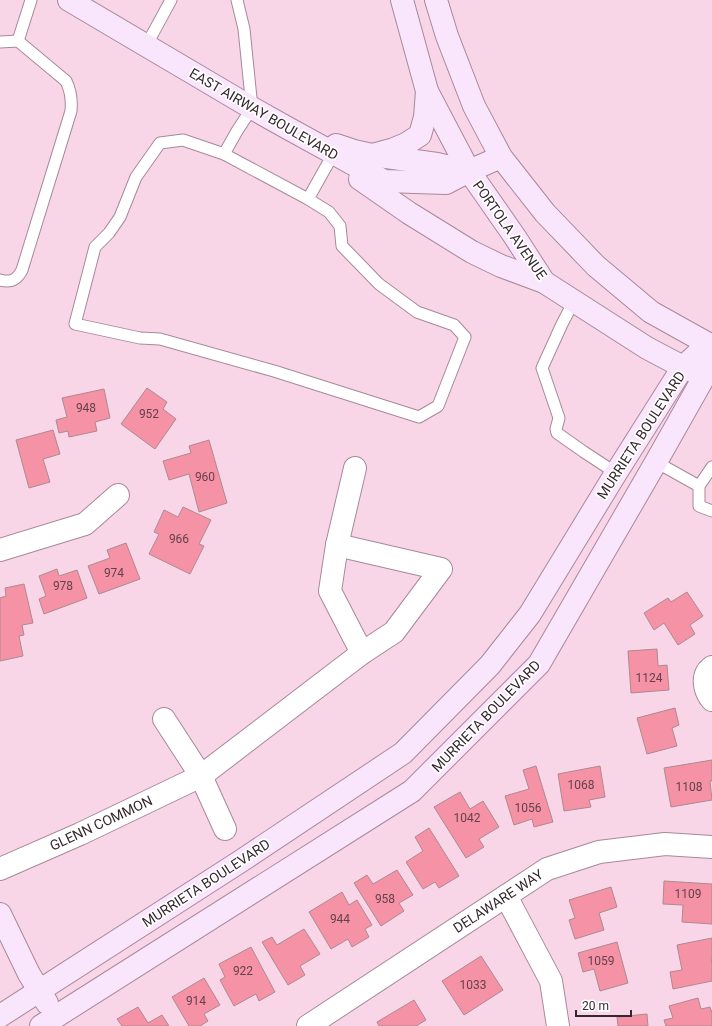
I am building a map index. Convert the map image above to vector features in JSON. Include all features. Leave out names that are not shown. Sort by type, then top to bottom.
[{"type":"main road","name":"PORTOLA AVENUE","points":[[402,0],[427,91],[469,171],[544,282],[647,348],[708,379]]},
{"type":"main road","points":[[436,0],[447,36],[474,106],[501,157],[545,213],[596,266],[651,312],[711,343]]},
{"type":"main road","name":"EAST AIRWAY BOULEVARD","points":[[72,1],[284,126]]},
{"type":"main road","points":[[372,155],[406,144],[420,135],[425,117],[427,91]]},
{"type":"main road","points":[[284,126],[354,151],[437,164],[469,171]]},
{"type":"main road","points":[[284,126],[333,156],[409,213],[472,252],[501,266],[544,282]]},
{"type":"main road","name":"EAST AIRWAY BOULEVARD","points":[[333,156],[384,181],[446,183],[501,157]]},
{"type":"main road","name":"MURRIETA BOULEVARD","points":[[0,1016],[241,861],[403,753],[490,665],[530,614],[683,367],[711,343]]},
{"type":"main road","name":"MURRIETA BOULEVARD","points":[[48,1021],[412,792],[538,664],[656,462],[708,379],[711,343]]},
{"type":"main road","points":[[0,914],[28,974],[39,991],[48,1021]]},
{"type":"street","points":[[355,468],[337,545],[330,591],[362,653]]},
{"type":"street","points":[[0,550],[85,524],[118,495]]},
{"type":"street","name":"GLENN COMMON","points":[[0,869],[80,834],[201,776],[362,653],[394,632],[440,569],[337,545]]},
{"type":"street","points":[[712,667],[707,672],[705,684],[708,695],[712,700]]},
{"type":"street","points":[[164,719],[201,776],[225,829]]},
{"type":"street","name":"DELAWARE WAY","points":[[308,1026],[547,869],[599,852],[665,844],[712,847]]},
{"type":"street","points":[[506,896],[551,980],[558,1026]]},
{"type":"lane","points":[[18,41],[31,0]]},
{"type":"lane","points":[[146,46],[171,0]]},
{"type":"lane","points":[[224,154],[252,108],[244,29],[237,0]]},
{"type":"lane","points":[[0,42],[18,41],[66,81],[70,88],[72,99],[71,111],[22,270],[12,282],[0,280]]},
{"type":"lane","points":[[182,140],[224,154],[308,199],[329,212],[340,226],[342,246],[380,284],[417,312],[454,325],[465,337],[438,406],[419,417],[274,371],[160,339],[140,338],[75,324],[95,247],[120,217],[136,177],[160,143],[182,140]]},
{"type":"lane","points":[[308,199],[333,156]]},
{"type":"lane","points":[[574,301],[542,368],[559,418],[556,429],[558,433],[616,473]]},
{"type":"lane","points":[[656,462],[699,486]]},
{"type":"lane","points":[[712,467],[699,486],[700,506],[712,511]]},
{"type":"building","points":[[147,388],[167,402],[163,409],[176,419],[155,449],[121,424]]},
{"type":"building","points":[[104,389],[110,418],[95,422],[97,431],[69,437],[68,431],[59,433],[56,420],[67,417],[62,398]]},
{"type":"building","points":[[53,430],[60,454],[43,459],[50,482],[29,488],[16,440]]},
{"type":"building","points":[[209,440],[227,503],[199,512],[189,474],[169,480],[163,461],[191,453],[189,446]]},
{"type":"building","points":[[183,507],[211,520],[199,544],[204,546],[190,574],[149,554],[159,534],[154,532],[164,510],[178,517]]},
{"type":"building","points":[[126,543],[140,579],[99,594],[88,566],[110,558],[107,550]]},
{"type":"building","points":[[57,569],[59,576],[77,570],[87,598],[44,614],[39,599],[46,596],[39,576]]},
{"type":"building","points":[[24,584],[33,623],[22,625],[24,635],[19,636],[23,656],[0,661],[0,598],[6,596],[5,588]]},
{"type":"building","points":[[687,592],[703,616],[690,625],[695,634],[678,645],[664,623],[654,630],[644,613],[668,598],[671,602]]},
{"type":"building","points":[[657,649],[658,666],[667,665],[669,690],[631,693],[628,651]]},
{"type":"building","points":[[675,708],[679,725],[672,728],[677,746],[647,754],[637,718]]},
{"type":"building","points":[[712,760],[712,781],[710,781],[712,800],[671,807],[664,768]]},
{"type":"building","points":[[536,766],[553,822],[534,827],[532,819],[514,825],[505,796],[529,789],[523,770]]},
{"type":"building","points":[[600,766],[605,797],[589,800],[591,807],[564,811],[558,774]]},
{"type":"building","points":[[460,792],[470,809],[483,801],[499,827],[479,839],[484,847],[466,858],[434,807]]},
{"type":"building","points":[[429,828],[459,876],[439,888],[435,882],[423,889],[406,862],[423,851],[415,837]]},
{"type":"building","points":[[397,870],[413,895],[399,903],[404,911],[381,926],[354,883],[367,875],[373,884]]},
{"type":"building","points":[[664,881],[712,884],[712,924],[682,922],[683,905],[663,904]]},
{"type":"building","points":[[611,887],[617,907],[599,913],[604,930],[575,939],[569,920],[575,918],[569,900]]},
{"type":"building","points":[[342,892],[349,905],[357,900],[372,925],[365,929],[369,937],[352,947],[348,939],[331,949],[309,912]]},
{"type":"building","points":[[304,929],[320,954],[300,966],[305,975],[288,985],[262,942],[272,937],[277,945]]},
{"type":"building","points":[[712,938],[712,981],[673,989],[670,972],[682,970],[677,945]]},
{"type":"building","points":[[617,942],[628,983],[600,991],[594,969],[583,972],[578,953]]},
{"type":"building","points":[[251,947],[275,992],[259,1001],[256,994],[234,1006],[220,980],[225,977],[219,964]]},
{"type":"building","points":[[481,956],[503,990],[464,1015],[442,981]]},
{"type":"building","points":[[204,978],[220,1005],[204,1014],[208,1021],[200,1026],[189,1026],[172,997]]},
{"type":"building","points":[[698,998],[701,1009],[710,1007],[712,1013],[712,1026],[666,1026],[664,1020],[673,1018],[669,1006]]},
{"type":"building","points":[[414,1000],[426,1020],[416,1026],[379,1026],[377,1022]]},
{"type":"building","points":[[138,1007],[148,1023],[162,1015],[169,1026],[122,1026],[117,1019]]},
{"type":"building","points":[[647,1014],[648,1026],[618,1026],[617,1017]]}]
